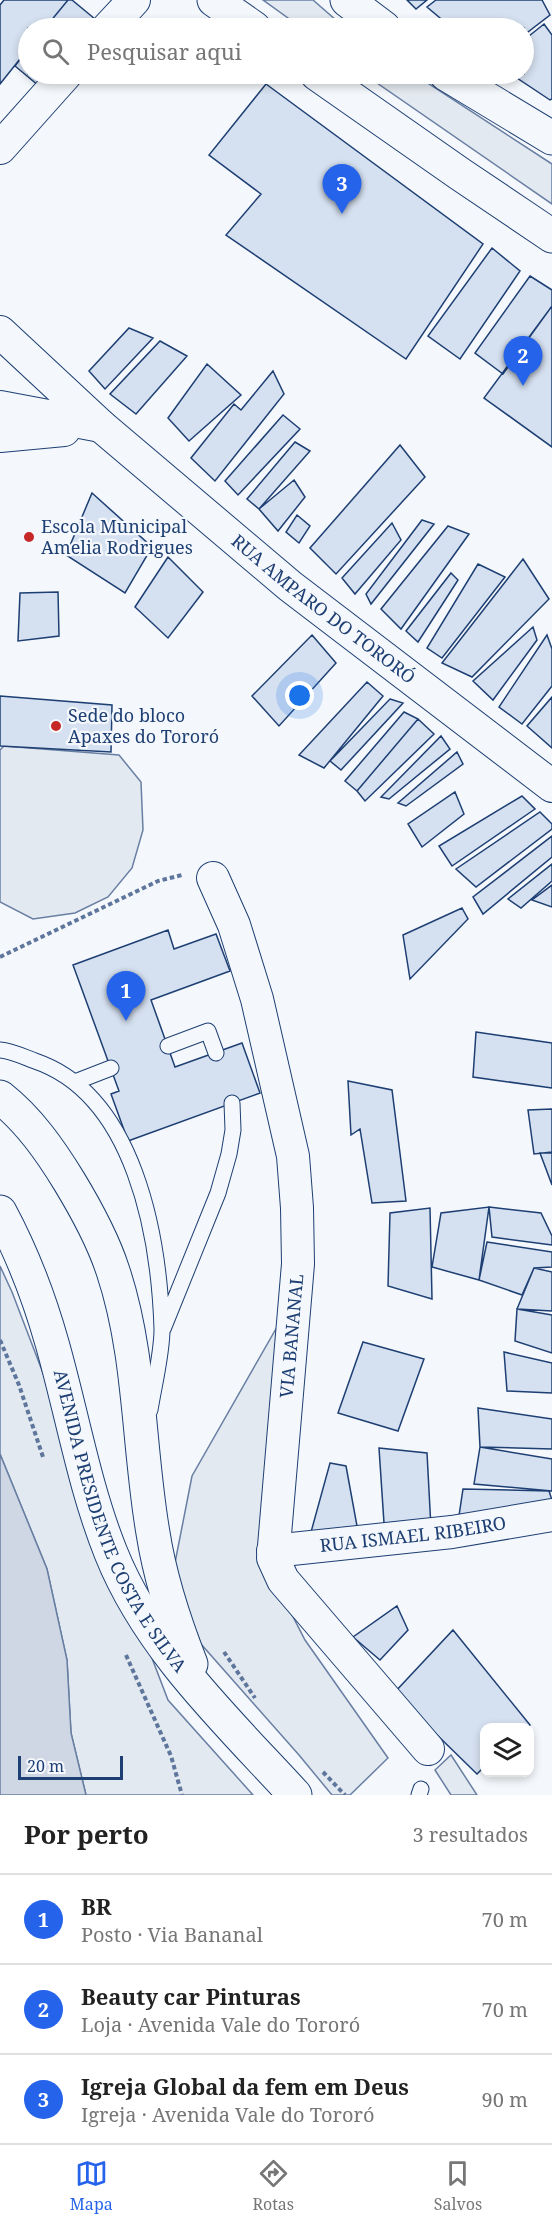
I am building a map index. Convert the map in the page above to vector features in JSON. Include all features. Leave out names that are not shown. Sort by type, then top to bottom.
[{"type":"main road","points":[[214,0],[240,18]]},
{"type":"main road","points":[[347,0],[371,18]]},
{"type":"main road","points":[[331,84],[552,236]]},
{"type":"main road","points":[[463,84],[552,138]]},
{"type":"main road","points":[[0,1097],[16,1110],[52,1154],[85,1209],[113,1271],[130,1340],[152,1531],[160,1572],[174,1619],[203,1696]]},
{"type":"main road","name":"AVENIDA PRESIDENTE COSTA E SILVA","points":[[0,1212],[33,1284],[93,1499],[111,1554],[130,1593],[154,1634],[203,1696],[295,1795]]},
{"type":"street","points":[[117,18],[134,0]]},
{"type":"street","points":[[0,148],[57,84]]},
{"type":"street","name":"RUA AMPARO DO TORORÓ","points":[[0,332],[101,426],[290,586],[552,786]]},
{"type":"street","points":[[0,407],[101,426]]},
{"type":"street","points":[[0,436],[101,426]]},
{"type":"street","name":"VIA BANANAL","points":[[213,878],[234,926],[257,999],[292,1156],[297,1208],[298,1264],[273,1551],[275,1564],[284,1580],[428,1749]]},
{"type":"street","name":"RUA ISMAEL RIBEIRO","points":[[273,1551],[452,1532],[552,1515]]},
{"type":"lane","points":[[168,1046],[208,1031],[216,1053]]},
{"type":"lane","points":[[0,1050],[49,1065],[75,1082],[97,1102],[139,1181],[156,1254],[162,1331],[143,1458]]},
{"type":"lane","points":[[75,1082],[111,1068]]},
{"type":"lane","points":[[162,1331],[218,1193],[233,1130],[232,1103]]},
{"type":"path","points":[[0,957],[158,881],[188,873],[213,878]]},
{"type":"path","points":[[0,1340],[19,1385]]},
{"type":"path","points":[[220,1645],[256,1700]]},
{"type":"path","points":[[321,1769],[345,1795]]},
{"type":"shaded area","points":[[263,0],[313,0],[334,18],[288,18]]},
{"type":"shaded area","points":[[378,84],[429,84],[552,164],[552,204]]},
{"type":"shaded area","points":[[4,746],[119,755],[141,782],[143,830],[132,868],[108,897],[75,913],[33,919],[0,902],[0,750]]},
{"type":"shaded area","points":[[0,1266],[12,1292],[168,1700],[253,1795],[86,1795],[71,1733],[67,1660],[47,1569],[0,1454]]},
{"type":"shaded area","points":[[281,1320],[267,1566],[305,1640],[388,1758],[350,1795],[332,1795],[201,1644],[173,1573],[192,1476]]},
{"type":"shaded area","points":[[0,1454],[47,1569],[67,1660],[71,1733],[86,1795],[0,1795]]},
{"type":"shaded area","points":[[451,1755],[477,1795],[451,1795],[435,1770]]},
{"type":"building","points":[[4,0],[68,0],[53,18],[18,18],[18,62],[0,84],[0,5]]},
{"type":"building","points":[[68,0],[72,0],[94,18],[53,18]]},
{"type":"building","points":[[407,0],[427,0],[416,9]]},
{"type":"building","points":[[436,0],[542,0],[550,15],[534,27],[534,18],[440,18],[427,7]]},
{"type":"building","points":[[544,24],[552,35],[552,99],[550,100],[526,84],[534,84],[534,32]]},
{"type":"building","points":[[266,84],[483,244],[406,359],[226,235],[261,194],[209,155]]},
{"type":"building","points":[[492,248],[520,271],[460,359],[428,336]]},
{"type":"building","points":[[530,276],[552,290],[552,306],[503,374],[475,353]]},
{"type":"building","points":[[552,306],[552,447],[484,398]]},
{"type":"building","points":[[129,328],[153,338],[105,389],[89,371]]},
{"type":"building","points":[[160,341],[187,356],[136,414],[110,394]]},
{"type":"building","points":[[207,364],[241,395],[189,441],[168,418]]},
{"type":"building","points":[[273,371],[284,394],[215,481],[191,458],[234,404],[241,410]]},
{"type":"building","points":[[283,415],[300,429],[238,495],[225,481]]},
{"type":"building","points":[[295,442],[310,451],[259,509],[247,499]]},
{"type":"building","points":[[400,445],[425,477],[336,574],[310,548]]},
{"type":"building","points":[[294,480],[305,497],[278,531],[259,509]]},
{"type":"building","points":[[92,493],[152,547],[125,593],[66,555]]},
{"type":"building","points":[[297,515],[310,526],[299,543],[286,532]]},
{"type":"building","points":[[422,520],[434,524],[371,604],[366,594]]},
{"type":"building","points":[[392,523],[401,540],[355,594],[342,578]]},
{"type":"building","points":[[448,526],[469,534],[401,629],[381,609]]},
{"type":"building","points":[[168,557],[203,592],[168,638],[135,607]]},
{"type":"building","points":[[523,559],[549,599],[472,677],[442,663]]},
{"type":"building","points":[[478,564],[505,577],[442,658],[427,648]]},
{"type":"building","points":[[451,573],[458,580],[418,642],[406,631]]},
{"type":"building","points":[[58,592],[59,636],[18,641],[20,593]]},
{"type":"building","points":[[533,627],[537,640],[493,700],[473,681]]},
{"type":"building","points":[[312,635],[336,663],[279,726],[252,696]]},
{"type":"building","points":[[547,635],[552,649],[552,686],[522,724],[499,707]]},
{"type":"building","points":[[367,682],[383,696],[324,768],[299,755]]},
{"type":"building","name":"Sede do bloco Apaxes do Tororó","points":[[0,696],[112,705],[111,752],[0,746]]},
{"type":"building","points":[[552,697],[552,748],[527,726]]},
{"type":"building","points":[[390,699],[403,703],[341,770],[330,761]]},
{"type":"building","points":[[404,712],[418,719],[357,791],[345,781]]},
{"type":"building","points":[[418,719],[434,734],[365,801],[357,791]]},
{"type":"building","points":[[441,736],[450,749],[389,799],[381,797]]},
{"type":"building","points":[[457,752],[463,764],[406,806],[398,803]]},
{"type":"building","points":[[455,792],[464,814],[422,847],[408,824]]},
{"type":"building","points":[[522,796],[535,809],[452,866],[439,846]]},
{"type":"building","points":[[540,812],[552,824],[552,829],[476,887],[456,869]]},
{"type":"building","points":[[552,836],[552,857],[483,914],[473,897]]},
{"type":"building","points":[[552,864],[552,881],[521,908],[508,899]]},
{"type":"building","points":[[552,885],[552,907],[532,900]]},
{"type":"building","points":[[462,908],[468,919],[410,979],[403,935]]},
{"type":"building","points":[[168,930],[174,949],[216,934],[230,971],[151,1000],[175,1067],[242,1043],[260,1093],[128,1141],[111,1094],[119,1091],[73,965]]},
{"type":"building","points":[[476,1032],[552,1043],[552,1088],[473,1077]]},
{"type":"building","points":[[348,1081],[392,1090],[406,1201],[372,1203],[360,1129],[351,1135]]},
{"type":"building","points":[[552,1109],[552,1152],[534,1154],[528,1110]]},
{"type":"building","points":[[540,1153],[552,1153],[552,1185]]},
{"type":"building","points":[[489,1207],[541,1213],[552,1236],[552,1245],[492,1237]]},
{"type":"building","points":[[489,1207],[479,1280],[432,1267],[441,1213]]},
{"type":"building","points":[[430,1208],[432,1299],[388,1286],[390,1213]]},
{"type":"building","points":[[487,1242],[552,1252],[552,1267],[534,1268],[522,1295],[479,1280]]},
{"type":"building","points":[[534,1268],[552,1272],[552,1311],[517,1309]]},
{"type":"building","points":[[517,1309],[552,1315],[552,1353],[515,1341]]},
{"type":"building","points":[[363,1342],[424,1359],[398,1431],[338,1413]]},
{"type":"building","points":[[504,1352],[552,1363],[552,1393],[507,1391]]},
{"type":"building","points":[[478,1408],[552,1419],[552,1449],[480,1447]]},
{"type":"building","points":[[480,1447],[552,1459],[552,1491],[474,1484]]},
{"type":"building","points":[[379,1448],[427,1453],[431,1528],[384,1523]]},
{"type":"building","points":[[330,1463],[346,1466],[357,1526],[308,1543]]},
{"type":"building","points":[[463,1489],[549,1491],[552,1511],[457,1529]]},
{"type":"building","points":[[397,1606],[408,1630],[380,1660],[353,1637]]},
{"type":"building","points":[[453,1630],[528,1723],[480,1723],[480,1771],[477,1774],[394,1693]]},
{"type":"place","name":"Igreja Global da fem em Deus","points":[[342,214]]},
{"type":"place","name":"Beauty car Pinturas","points":[[523,386]]},
{"type":"place","name":"Escola Municipal Amelia Rodrigues","points":[[29,537]]},
{"type":"place","name":"Sede do bloco Apaxes do Tororó","points":[[56,726]]},
{"type":"place","name":"BR","points":[[126,1021]]}]
